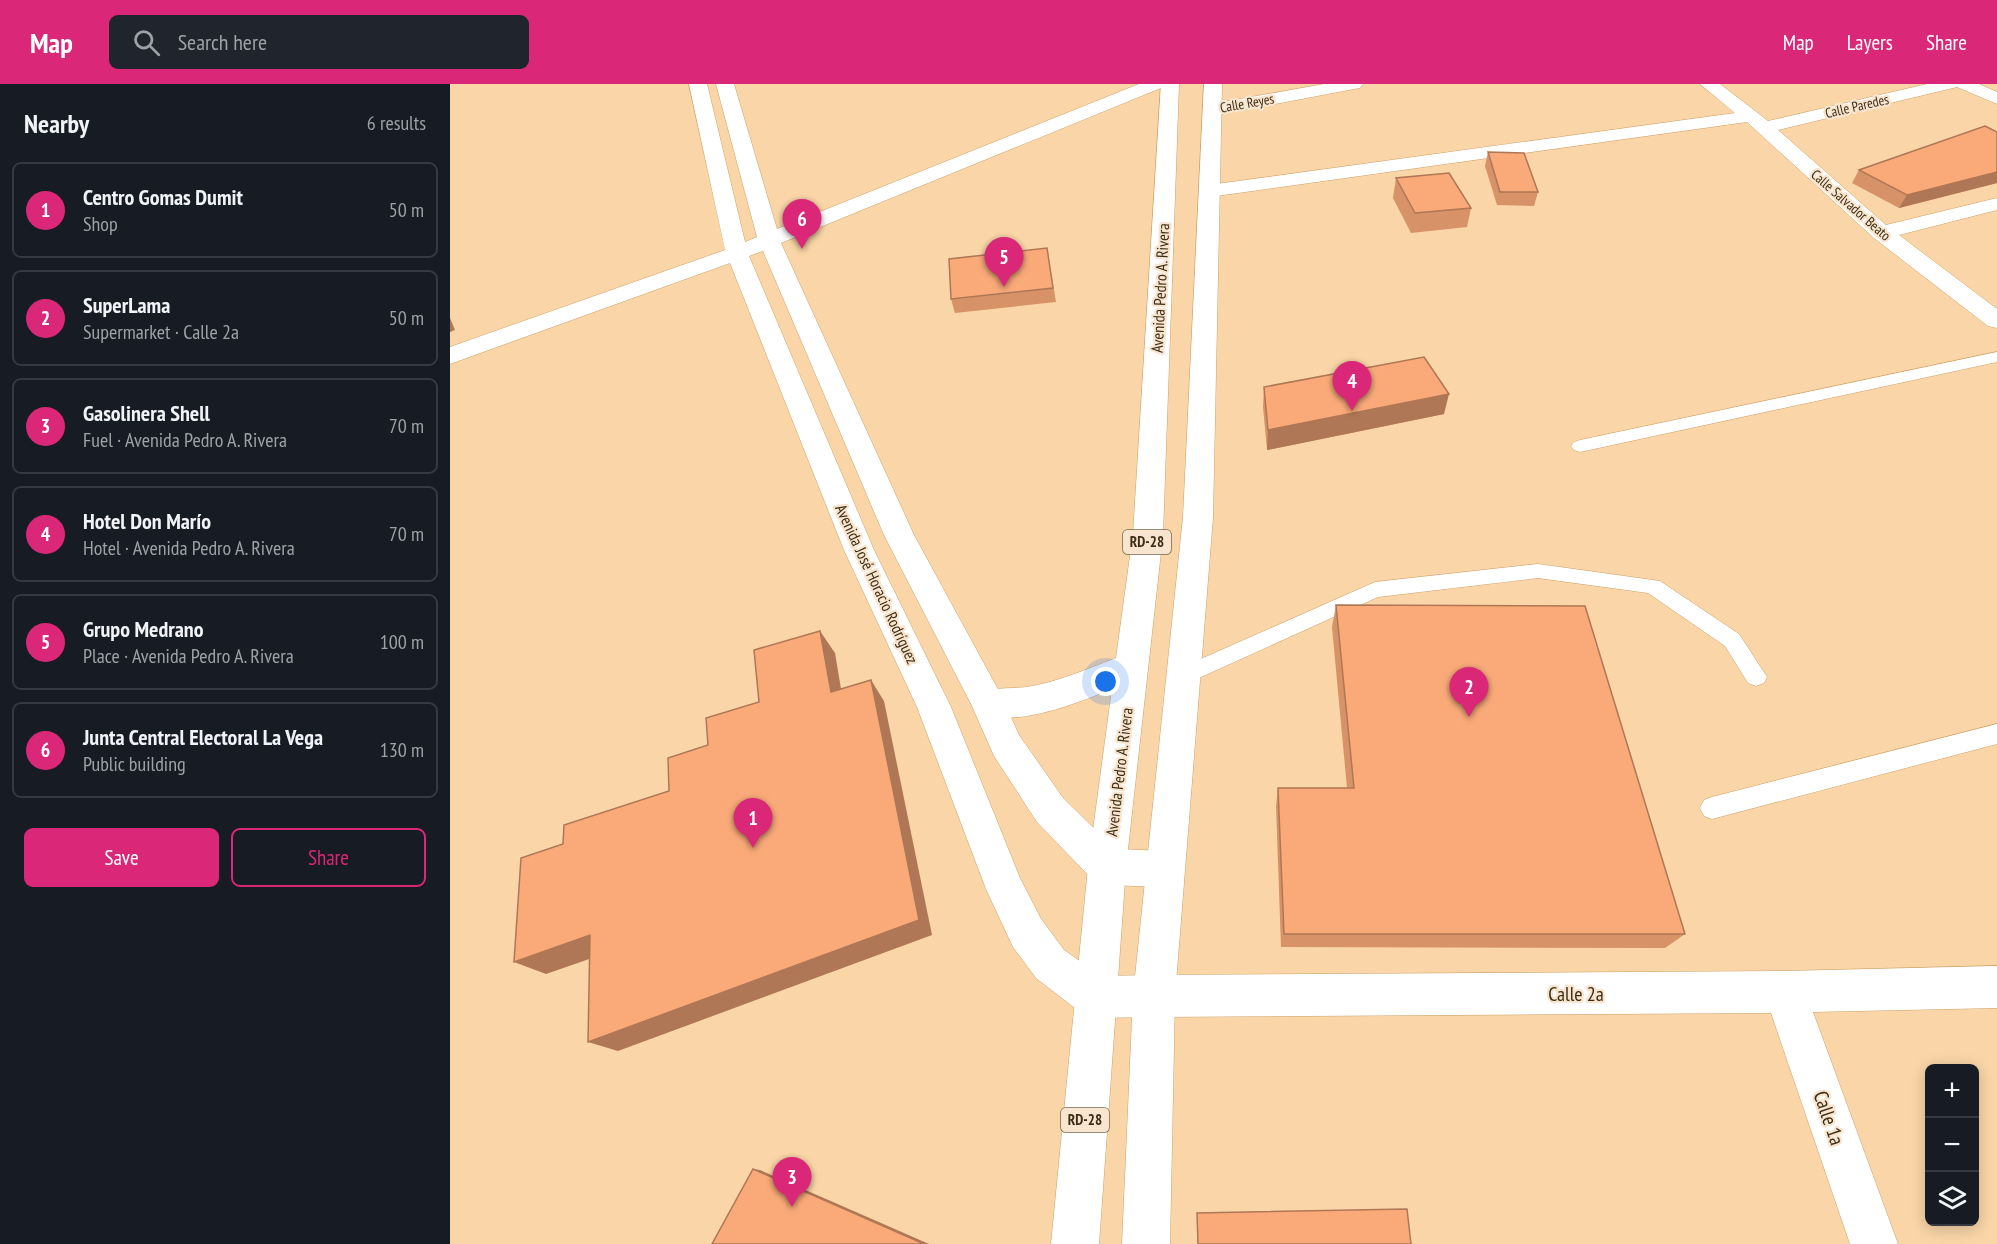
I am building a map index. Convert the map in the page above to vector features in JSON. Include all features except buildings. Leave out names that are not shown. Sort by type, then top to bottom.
[{"type":"street","name":"Avenida José Horacio Rodríguez","points":[[698,84],[737,253],[859,550],[934,707],[1005,889],[1027,933],[1050,964],[1095,997]]},
{"type":"street","points":[[725,84],[769,240],[899,534],[988,703],[1006,745],[1050,810],[1107,867],[1165,869]]},
{"type":"street","points":[[450,356],[737,253],[1155,84]]},
{"type":"street","name":"Avenida Pedro A. Rivera","points":[[1075,1244],[1107,867],[1148,534],[1170,84]]},
{"type":"street","name":"RD-28","points":[[1146,1244],[1154,996],[1198,517],[1213,84]]},
{"type":"street","name":"Calle Reyes","points":[[1212,110],[1353,84]]},
{"type":"street","name":"Calle Salvador Beato","points":[[1709,84],[1757,122],[1882,233],[1997,321]]},
{"type":"street","name":"Calle Paredes","points":[[1209,191],[1757,122],[1950,84]]},
{"type":"street","points":[[1964,84],[1997,99]]},
{"type":"street","points":[[1882,233],[1997,204]]},
{"type":"street","points":[[988,703],[1027,701],[1066,692],[1131,667]]},
{"type":"street","name":"Calle 2a","points":[[1154,996],[1785,992],[1997,987]]},
{"type":"street","name":"Calle 1a","points":[[1785,992],[1874,1244]]},
{"type":"street","points":[[1095,997],[1154,996]]},
{"type":"lane","points":[[1580,446],[1997,357]]},
{"type":"lane","points":[[1183,676],[1375,590],[1538,571],[1653,586],[1732,640],[1756,677]]},
{"type":"lane","points":[[1712,808],[1997,734]]},
{"type":"place","name":"Junta Central Electoral La Vega","points":[[802,249]]},
{"type":"place","name":"Grupo Medrano","points":[[1004,287]]},
{"type":"place","name":"Hotel Don Marío","points":[[1352,411]]},
{"type":"place","name":"SuperLama","points":[[1469,717]]},
{"type":"place","name":"Centro Gomas Dumit","points":[[753,848]]},
{"type":"place","name":"Gasolinera Shell","points":[[792,1207]]}]
